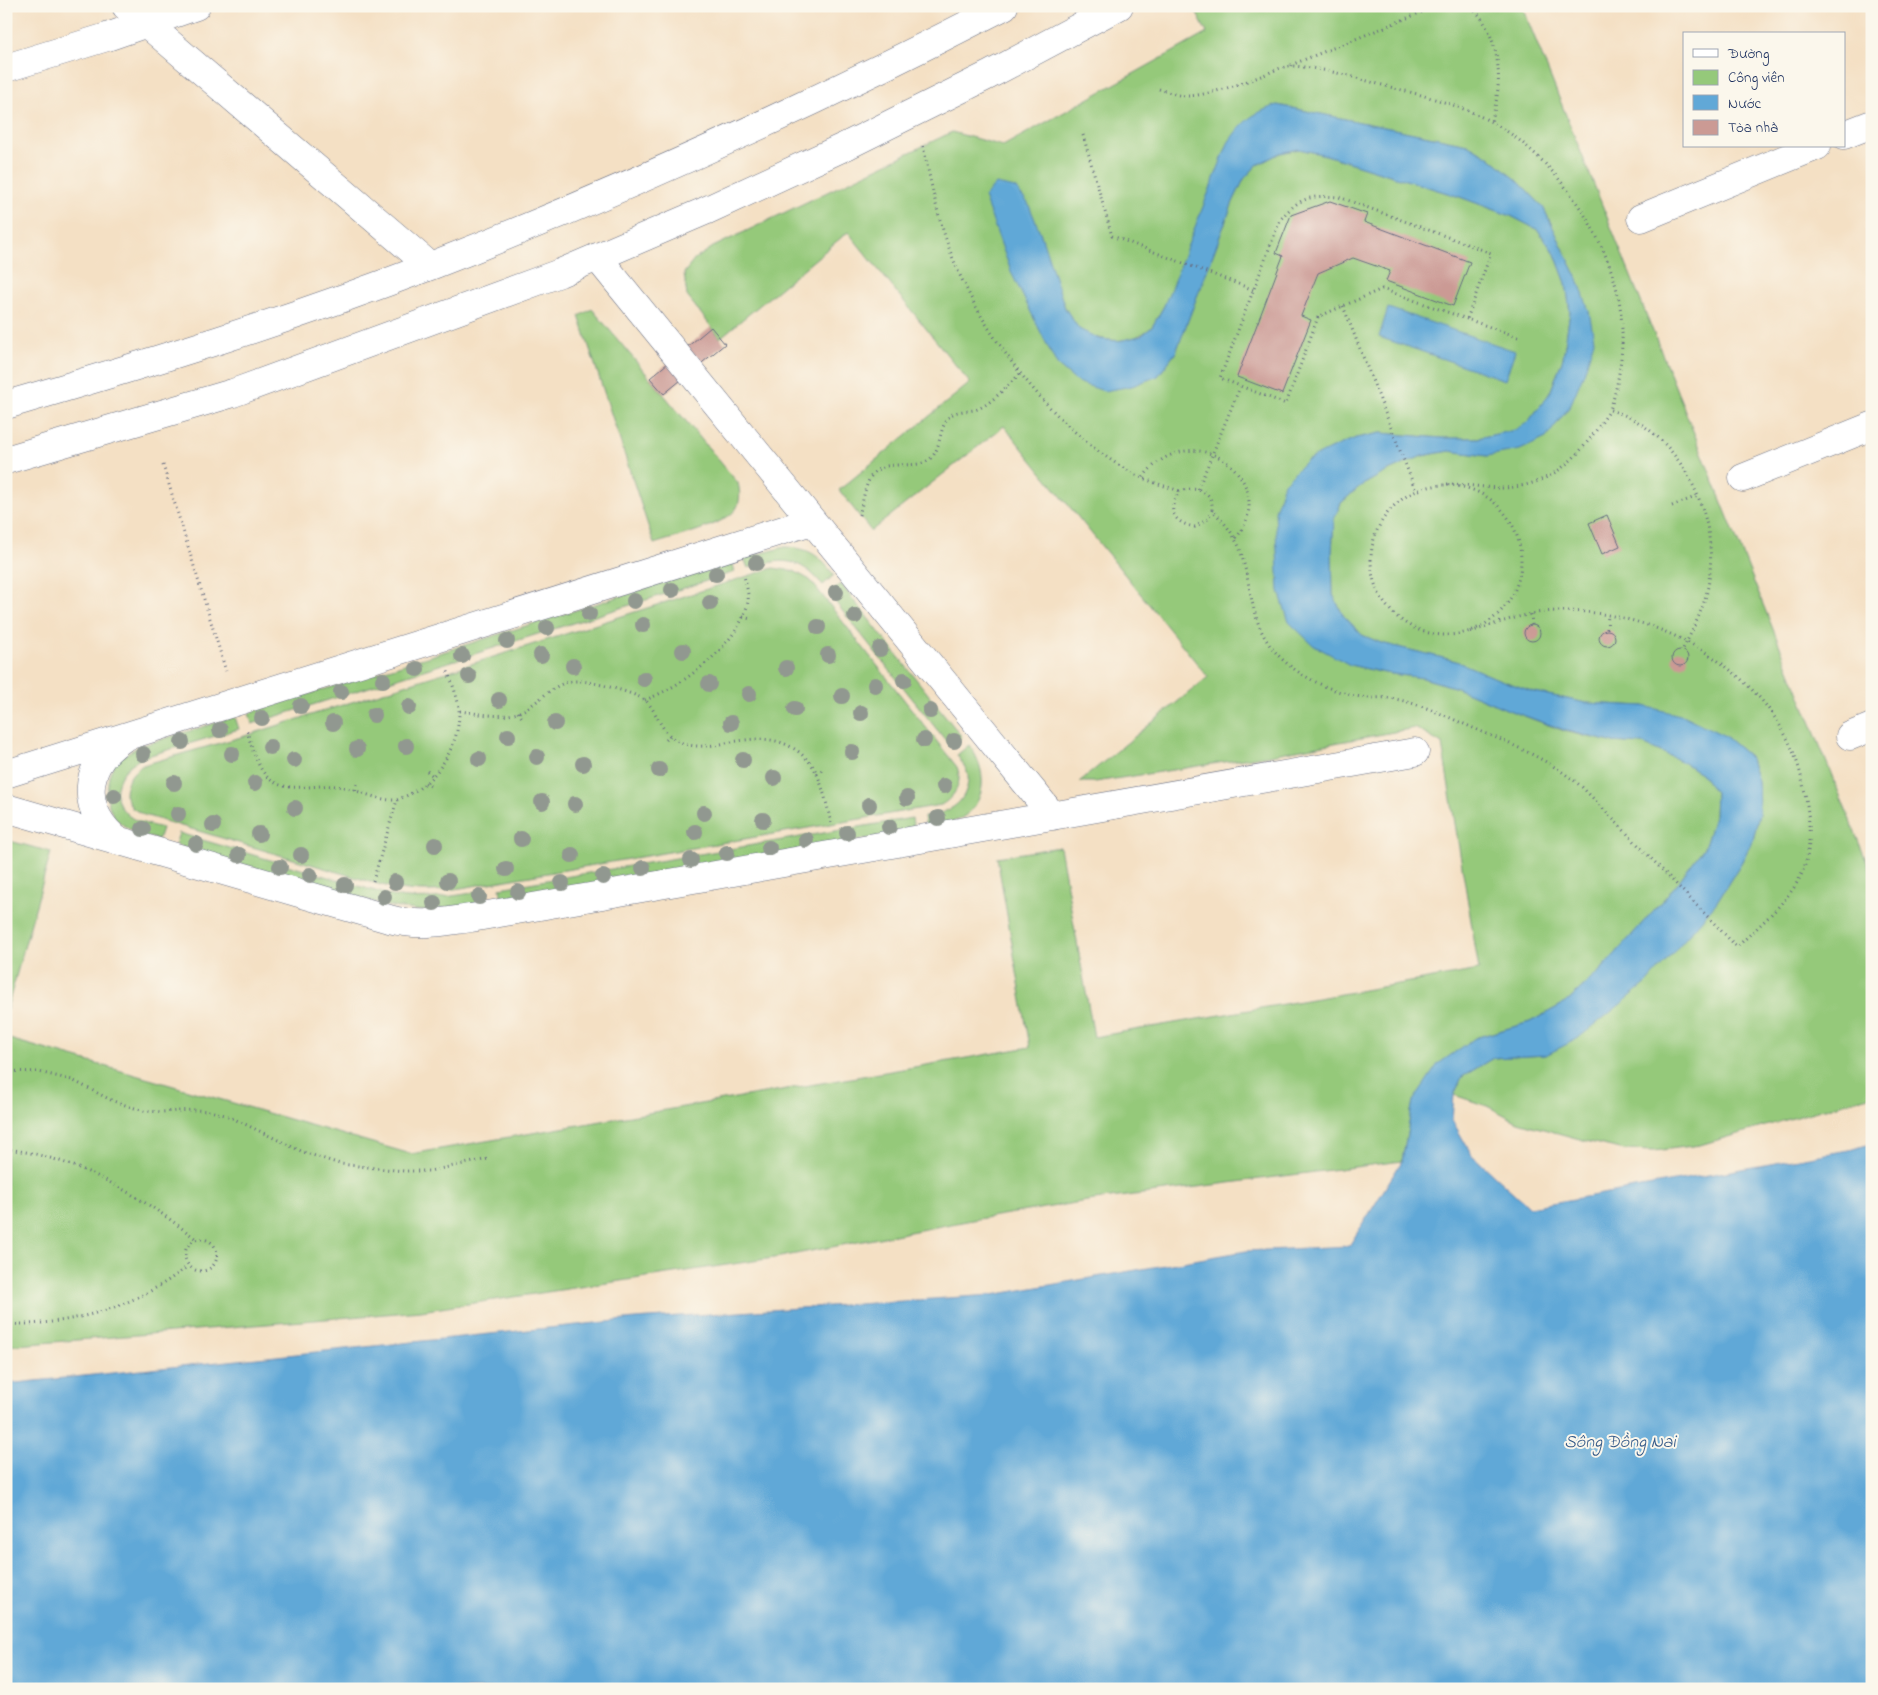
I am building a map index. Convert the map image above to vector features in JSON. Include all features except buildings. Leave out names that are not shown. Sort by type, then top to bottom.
[{"type":"street","points":[[126,6],[430,266]]},
{"type":"street","points":[[6,68],[146,24],[196,6]]},
{"type":"street","points":[[6,405],[164,358],[301,312],[430,266],[558,215],[685,160],[932,44],[1004,6]]},
{"type":"street","points":[[6,460],[233,393],[542,280],[705,211],[848,145],[989,75],[1118,6]]},
{"type":"street","points":[[1846,134],[1872,124]]},
{"type":"street","points":[[1641,218],[1812,148]]},
{"type":"street","points":[[597,257],[1053,816]]},
{"type":"street","points":[[1743,478],[1872,426]]},
{"type":"street","points":[[6,774],[812,521]]},
{"type":"street","points":[[118,841],[106,831],[97,818],[92,804],[91,788],[94,772],[101,758],[111,746],[125,737]]},
{"type":"street","points":[[6,808],[389,919],[408,924],[424,924],[471,918],[1415,752]]},
{"type":"path","points":[[1159,89],[1188,96],[1231,86],[1290,65],[1437,6]]},
{"type":"path","points":[[1466,6],[1472,8],[1482,18],[1496,50],[1499,67],[1499,86],[1491,122]]},
{"type":"path","points":[[1212,510],[1224,522],[1238,544],[1246,572],[1251,603],[1261,633],[1284,660],[1315,682],[1342,693],[1368,698],[1395,699],[1434,710],[1536,755],[1564,772],[1582,788],[1737,947],[1788,894],[1801,874],[1807,857],[1809,837],[1806,795],[1793,749],[1781,725],[1770,711],[1747,684],[1726,667],[1687,642],[1659,629],[1608,616],[1559,611],[1532,614],[1470,632],[1442,636],[1415,628],[1402,621],[1391,612],[1373,584],[1372,542],[1377,529],[1393,507],[1416,491],[1448,484],[1468,484],[1499,488],[1514,487],[1551,475],[1575,457],[1610,410],[1619,378],[1621,359],[1622,330],[1620,304],[1604,252],[1592,228],[1561,182],[1524,144],[1491,122],[1465,108],[1328,71],[1290,65]]},
{"type":"path","points":[[1083,135],[1112,236],[1254,290]]},
{"type":"path","points":[[923,146],[936,209],[952,257],[973,303],[997,341],[1052,409],[1092,447],[1128,471],[1180,491],[1191,488],[1198,489],[1208,495],[1212,505],[1208,519],[1195,527],[1179,521],[1173,512],[1173,505],[1180,491]]},
{"type":"path","points":[[1468,319],[1491,253],[1339,198],[1320,196],[1306,198],[1292,206],[1280,220],[1220,378],[1286,404],[1318,316],[1382,289],[1522,338]]},
{"type":"path","points":[[1343,306],[1416,491]]},
{"type":"path","points":[[859,515],[870,478],[876,471],[886,466],[924,462],[932,457],[949,417],[958,412],[981,408],[1022,373]]},
{"type":"path","points":[[1198,489],[1240,387]]},
{"type":"path","points":[[1610,410],[1638,422],[1654,435],[1680,464],[1690,478],[1698,496],[1708,528],[1710,544],[1709,580],[1704,600],[1682,651]]},
{"type":"path","points":[[1143,477],[1157,462],[1177,452],[1198,451],[1212,454],[1226,461],[1239,475],[1248,495],[1249,514],[1246,523],[1235,538]]},
{"type":"path","points":[[164,465],[228,676]]},
{"type":"path","points":[[1448,484],[1472,490],[1494,504],[1512,526],[1521,553],[1521,570],[1510,601],[1500,614],[1470,632]]},
{"type":"path","points":[[1672,506],[1698,496]]},
{"type":"path","points":[[645,700],[664,693],[686,680],[732,636],[743,617],[748,596],[744,573]]},
{"type":"path","points":[[1532,614],[1532,625]]},
{"type":"path","points":[[1607,629],[1608,616]]},
{"type":"path","points":[[743,617],[751,619]]},
{"type":"path","points":[[247,730],[260,768],[269,778],[279,784],[290,787],[331,786],[396,800],[415,792],[426,783],[446,758],[451,746],[458,727],[460,711],[446,666]]},
{"type":"path","points":[[460,711],[503,715],[528,708],[556,687],[577,680],[601,684],[645,700],[670,736],[684,744],[699,746],[756,738],[774,740],[789,746],[806,758],[817,774],[833,828]]},
{"type":"path","points":[[518,712],[523,719]]},
{"type":"path","points":[[666,740],[670,736]]},
{"type":"path","points":[[428,770],[433,776]]},
{"type":"path","points":[[817,774],[822,770]]},
{"type":"path","points":[[426,783],[430,786]]},
{"type":"path","points":[[276,790],[279,784]]},
{"type":"path","points":[[356,790],[357,784]]},
{"type":"path","points":[[372,886],[396,800]]},
{"type":"path","points":[[6,1071],[39,1072],[64,1078],[122,1104],[144,1111],[194,1110],[210,1111],[228,1116],[303,1152],[340,1164],[404,1171],[430,1171],[488,1159]]},
{"type":"path","points":[[6,1149],[46,1156],[98,1176],[124,1190],[196,1239],[210,1242],[216,1247],[218,1254],[215,1263],[210,1269],[203,1272],[188,1266],[185,1260],[185,1252],[188,1245],[196,1239]]},
{"type":"path","points":[[6,1215],[6,1232]]},
{"type":"path","points":[[6,1324],[32,1325],[93,1315],[140,1296],[173,1278],[188,1266]]},
{"type":"green space","points":[[1193,6],[1522,6],[1872,875],[1872,1095],[1700,1145],[1654,1151],[1625,1150],[1518,1122],[1487,1106],[1454,1095],[1462,1077],[1493,1058],[1546,1055],[1716,903],[1753,840],[1759,814],[1758,781],[1750,757],[1725,736],[1644,706],[1586,703],[1534,692],[1456,661],[1381,643],[1362,635],[1343,615],[1333,595],[1332,552],[1334,519],[1341,503],[1359,487],[1384,473],[1422,456],[1449,451],[1487,456],[1570,406],[1578,279],[1543,207],[1517,180],[1489,157],[1467,144],[1277,105],[1152,327],[1143,334],[1122,340],[1093,336],[1078,328],[1071,319],[1060,296],[1040,232],[1039,329],[1158,376],[1176,352],[1233,202],[1244,179],[1257,165],[1280,153],[1299,149],[1326,155],[1460,197],[1511,216],[1538,230],[1555,254],[1566,283],[1570,312],[1563,358],[1550,393],[1528,422],[1515,430],[1478,438],[1441,438],[1381,433],[1356,438],[1330,449],[1284,483],[1350,665],[1385,673],[1423,678],[1454,687],[1567,732],[1611,742],[1643,744],[1677,759],[1701,773],[1715,792],[1714,817],[1705,846],[1676,885],[1601,970],[1565,1003],[1530,1022],[1475,1038],[1413,1101],[1402,1161],[1087,1201],[972,1220],[780,1257],[421,1311],[6,1346],[6,1038],[411,1154],[1030,1047],[997,857],[1060,847],[1094,1037],[1479,970],[1442,744],[1415,728],[1270,755],[1095,782],[1079,782],[1208,677],[1004,426],[871,531],[839,490],[970,383],[848,232],[720,338],[687,296],[684,273],[695,259],[713,247],[952,132],[1003,146],[1207,33]]},
{"type":"green space","points":[[592,309],[738,483],[739,503],[730,515],[721,521],[654,544],[579,316]]},
{"type":"green space","points":[[785,547],[802,549],[814,554],[834,575],[823,585],[806,569],[789,562],[771,562],[748,568],[744,558]]},
{"type":"green space","points":[[732,561],[735,572],[252,724],[249,713]]},
{"type":"green space","points":[[773,568],[794,571],[810,580],[957,767],[959,773],[958,784],[954,794],[946,802],[941,805],[461,888],[429,891],[399,889],[378,884],[144,815],[132,808],[125,795],[126,785],[130,777],[143,765],[248,735]]},
{"type":"green space","points":[[841,584],[962,737],[950,746],[829,594]]},
{"type":"green space","points":[[235,717],[239,729],[144,757],[135,762],[122,775],[117,791],[118,800],[122,808],[129,816],[136,820],[162,828],[158,840],[126,827],[114,816],[108,800],[108,779],[114,765],[123,756],[144,745]]},
{"type":"green space","points":[[969,745],[975,754],[982,774],[982,785],[976,804],[960,819],[926,829],[924,817],[950,809],[956,805],[964,794],[968,776],[957,755]]},
{"type":"green space","points":[[912,818],[914,831],[502,899],[500,888]]},
{"type":"green space","points":[[179,833],[392,896],[427,898],[484,891],[486,902],[423,911],[392,907],[175,845]]},
{"type":"green space","points":[[6,840],[51,852],[6,1012]]},
{"type":"water","name":"Sông Đồng Nai","points":[[1277,105],[1467,144],[1489,157],[1517,180],[1543,207],[1578,279],[1589,311],[1594,340],[1584,373],[1570,406],[1546,438],[1520,450],[1487,456],[1449,451],[1422,456],[1384,473],[1359,487],[1341,503],[1334,519],[1332,552],[1333,595],[1343,615],[1362,635],[1381,643],[1456,661],[1534,692],[1586,703],[1644,706],[1684,716],[1725,736],[1750,757],[1758,781],[1759,814],[1753,840],[1716,903],[1647,983],[1577,1039],[1546,1055],[1493,1058],[1462,1077],[1454,1095],[1452,1120],[1472,1155],[1529,1207],[1854,1149],[1872,1143],[1872,1689],[6,1689],[6,1384],[635,1319],[992,1295],[1246,1251],[1349,1246],[1402,1161],[1413,1101],[1438,1064],[1475,1038],[1530,1022],[1565,1003],[1601,970],[1676,885],[1705,846],[1714,817],[1715,792],[1701,773],[1677,759],[1643,744],[1611,742],[1567,731],[1511,711],[1454,687],[1423,678],[1385,673],[1350,665],[1313,645],[1289,622],[1279,591],[1275,511],[1284,483],[1306,461],[1356,438],[1381,433],[1441,438],[1478,438],[1515,430],[1528,422],[1550,393],[1563,358],[1570,312],[1566,283],[1555,254],[1538,230],[1511,216],[1460,197],[1326,155],[1299,149],[1280,153],[1257,165],[1244,179],[1233,202],[1176,352],[1158,376],[1132,386],[1104,391],[1077,382],[1057,365],[1012,274],[984,197],[996,184],[1015,188],[1028,203],[1040,232],[1065,308],[1079,329],[1099,339],[1118,341],[1141,336],[1152,327],[1164,306],[1228,143],[1248,119]]},
{"type":"water","points":[[1388,308],[1515,351],[1505,380],[1379,337]]}]
